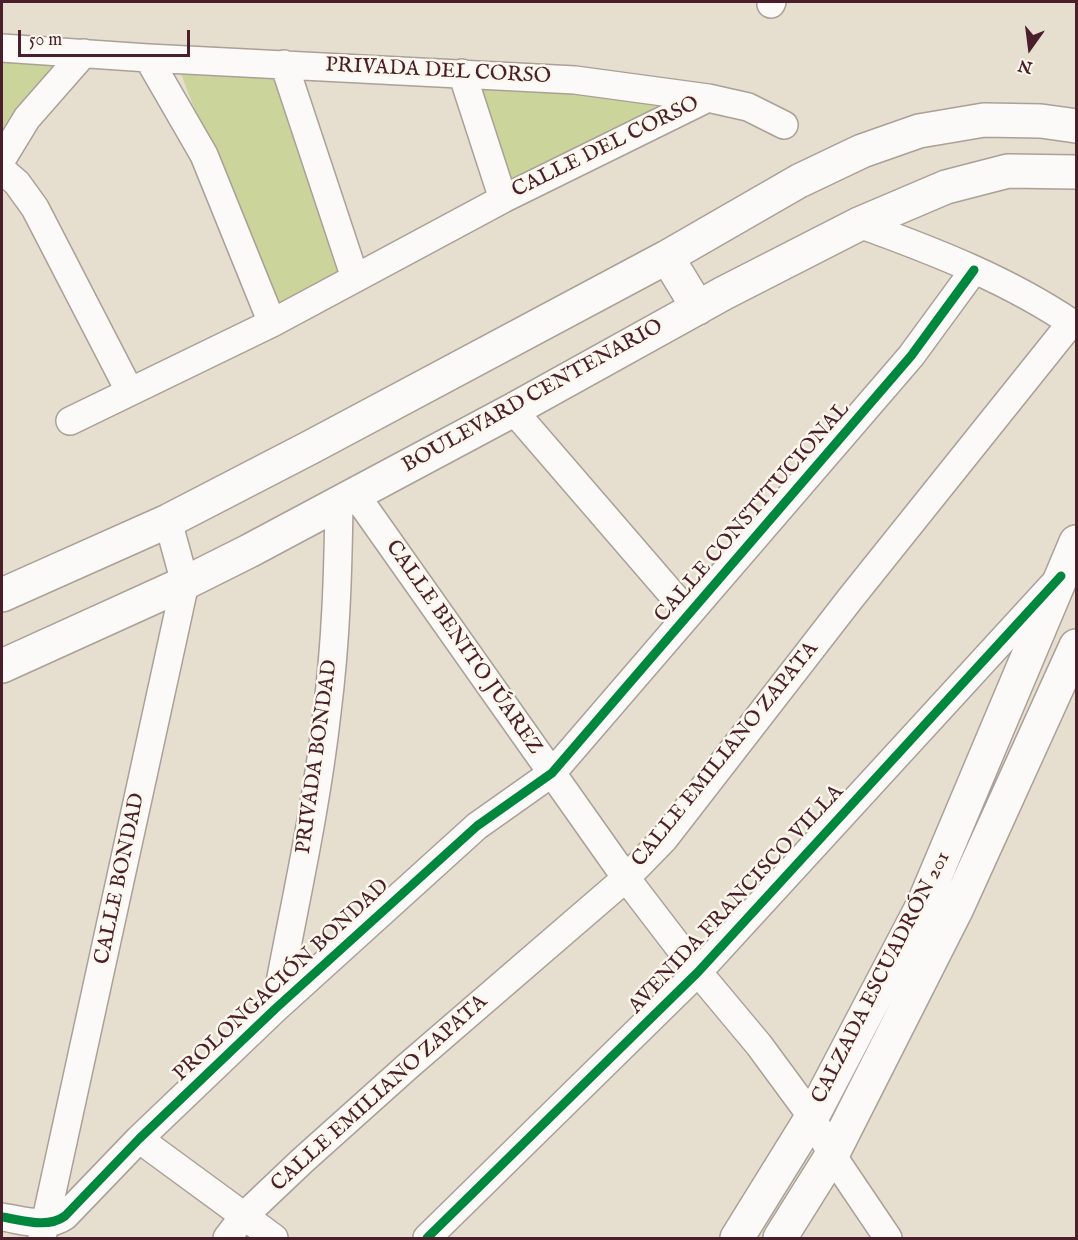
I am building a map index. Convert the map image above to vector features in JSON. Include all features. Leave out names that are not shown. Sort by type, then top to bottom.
[{"type":"main road","points":[[2,595],[168,521],[667,257],[799,181],[862,151],[919,130],[984,120],[1041,121],[1077,126]]},
{"type":"main road","name":"BOULEVARD CENTENARIO","points":[[2,666],[185,583],[513,410],[698,308],[860,225],[946,187],[1008,171],[1077,172]]},
{"type":"main road","points":[[667,257],[698,308]]},
{"type":"main road","name":"CALZADA ESCUADRÓN 201","points":[[737,1239],[812,1117],[924,905],[1077,542]]},
{"type":"main road","name":"CALZADA ESCUADRÓN 201","points":[[780,1239],[832,1155],[957,908],[1077,646]]},
{"type":"street","name":"PRIVADA DEL CORSO","points":[[2,48],[148,58],[575,80],[708,98],[748,107],[784,125]]},
{"type":"street","points":[[2,159],[27,118],[84,53]]},
{"type":"street","points":[[148,58],[204,155],[272,323]]},
{"type":"street","points":[[284,64],[355,278]]},
{"type":"street","name":"CALLE DEL CORSO","points":[[462,73],[504,199]]},
{"type":"street","name":"CALLE DEL CORSO","points":[[70,421],[272,323],[504,199],[708,98]]},
{"type":"street","points":[[2,170],[17,183],[35,208],[130,392]]},
{"type":"street","points":[[860,225],[917,245],[974,270],[1074,324]]},
{"type":"street","name":"CALLE CONSTITUCIONAL","points":[[552,773],[910,356],[974,270]]},
{"type":"street","name":"CALLE EMILIANO ZAPATA","points":[[227,1239],[244,1216],[302,1161],[408,1066],[627,878],[664,839],[850,599],[1074,324]]},
{"type":"street","points":[[513,410],[689,614]]},
{"type":"street","name":"CALLE BENITO JÚAREZ","points":[[347,498],[552,773],[627,878],[698,972],[759,1045],[812,1117],[832,1155],[888,1239]]},
{"type":"street","name":"PRIVADA BONDAD","points":[[275,1009],[308,835],[327,714],[347,498]]},
{"type":"street","name":"CALLE BONDAD","points":[[44,1231],[185,583],[168,521]]},
{"type":"street","name":"AVENIDA FRANCISCO VILLA","points":[[427,1239],[698,972],[1061,576]]},
{"type":"street","name":"PROLONGACIÓN BONDAD","points":[[44,1231],[65,1216],[139,1139],[275,1009],[477,826],[552,773]]},
{"type":"street","points":[[139,1139],[274,1239]]},
{"type":"street","points":[[2,1217],[44,1231]]},
{"type":"green space","points":[[2,62],[63,62],[2,142]]},
{"type":"green space","points":[[179,69],[273,72],[342,277],[274,313]]},
{"type":"green space","points":[[479,82],[674,106],[510,186]]},
{"type":"cycle path","points":[[2,1217],[42,1223],[65,1216],[139,1139],[275,1009],[477,826],[552,773],[911,356],[974,270]]},
{"type":"cycle path","points":[[427,1238],[698,972],[1061,576]]}]
